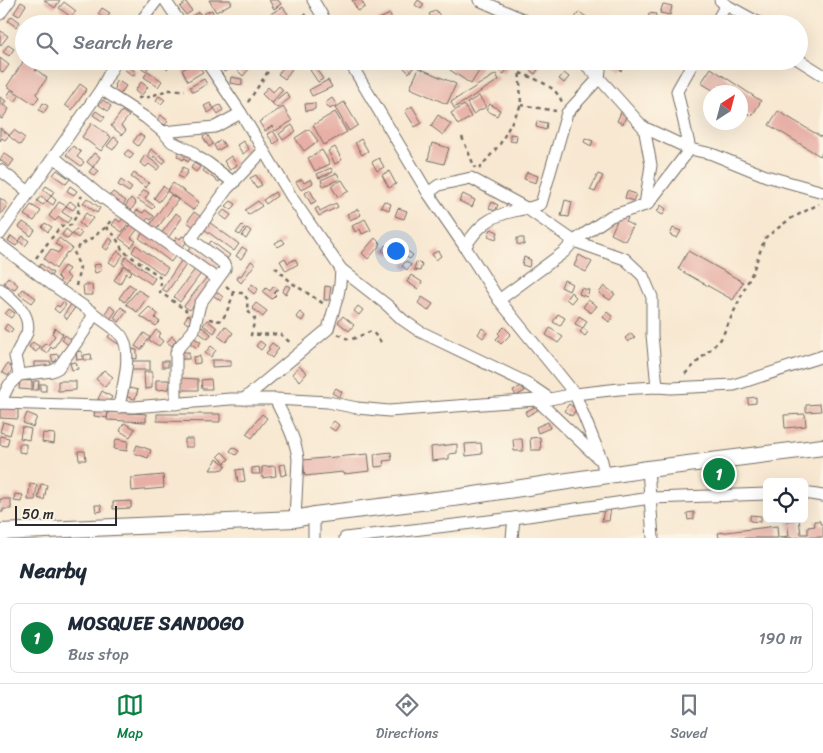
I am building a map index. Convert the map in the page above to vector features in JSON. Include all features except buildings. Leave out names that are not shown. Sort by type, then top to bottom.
[{"type":"street","points":[[0,14],[10,0]]},
{"type":"street","points":[[146,15],[157,0]]},
{"type":"street","points":[[165,0],[175,15]]},
{"type":"street","points":[[479,0],[513,15]]},
{"type":"street","points":[[314,1],[322,15]]},
{"type":"street","points":[[718,15],[723,2],[745,15]]},
{"type":"street","points":[[808,65],[823,74]]},
{"type":"street","points":[[0,234],[101,89],[111,70]]},
{"type":"street","points":[[212,70],[241,113],[294,201],[341,269],[419,331],[525,382],[550,400]]},
{"type":"street","points":[[354,70],[428,192],[466,247],[499,300],[575,394],[603,468]]},
{"type":"street","points":[[591,70],[644,127],[690,150],[712,154],[766,176],[823,192]]},
{"type":"street","points":[[466,247],[473,234],[488,221],[512,211],[541,204],[566,113],[599,78],[600,70]]},
{"type":"street","points":[[689,70],[677,91],[690,150]]},
{"type":"street","points":[[101,89],[146,118],[172,142],[187,149],[234,183]]},
{"type":"street","points":[[163,132],[215,127],[241,113]]},
{"type":"street","points":[[644,127],[651,165],[645,205]]},
{"type":"street","points":[[499,300],[564,252],[574,241],[611,216],[648,204],[690,150]]},
{"type":"street","points":[[182,254],[228,189],[263,151]]},
{"type":"street","points":[[54,157],[88,187],[217,279]]},
{"type":"street","points":[[0,170],[29,192]]},
{"type":"street","points":[[428,192],[439,184],[471,178],[526,208],[574,241],[625,259],[643,276],[652,297],[652,335],[658,387]]},
{"type":"street","points":[[176,404],[176,353],[194,330],[200,304],[225,269],[224,264],[191,239]]},
{"type":"street","points":[[0,245],[121,335],[127,349],[119,407]]},
{"type":"street","points":[[244,399],[328,329],[340,284],[341,269]]},
{"type":"street","points":[[0,289],[22,309],[27,325],[27,333],[14,359],[19,375]]},
{"type":"street","points":[[94,314],[58,368],[52,371],[19,375],[9,385],[0,403],[119,407],[230,399],[275,399],[328,402],[357,408],[389,411],[550,400],[575,394],[658,387],[734,385],[823,356]]},
{"type":"street","points":[[275,399],[298,451],[295,519]]},
{"type":"street","points":[[537,400],[603,468]]},
{"type":"street","points":[[0,532],[133,532],[295,519],[460,497],[603,468],[648,470],[823,447]]},
{"type":"street","points":[[648,470],[653,538]]},
{"type":"street","points":[[345,538],[514,518],[651,498],[763,494]]},
{"type":"street","points":[[808,494],[823,496]]},
{"type":"street","points":[[314,515],[314,538]]},
{"type":"street","points":[[512,538],[514,518]]},
{"type":"path","points":[[241,113],[269,70]]},
{"type":"path","points":[[462,137],[477,171],[500,144],[521,105],[520,70]]},
{"type":"path","points":[[520,73],[547,85],[558,94],[566,113]]},
{"type":"path","points":[[119,101],[149,97],[167,90],[185,90]]},
{"type":"path","points":[[521,105],[566,113]]},
{"type":"path","points":[[29,267],[60,226],[71,225],[78,212],[80,200],[88,187]]},
{"type":"path","points":[[671,388],[721,339],[753,271],[765,238],[790,219],[823,202]]},
{"type":"path","points":[[74,299],[80,267],[74,254],[79,245],[88,241],[106,227],[118,209]]},
{"type":"path","points":[[106,227],[115,236],[123,251],[159,276],[161,280],[160,292],[185,311],[221,321],[227,313],[234,293],[243,293],[248,300],[248,312],[255,319],[251,335],[280,334],[301,351]]},
{"type":"path","points":[[275,267],[292,283],[334,310]]},
{"type":"path","points":[[328,329],[350,340],[372,331],[381,342]]},
{"type":"place","name":"MOSQUEE SANDOGO","points":[[719,474]]}]
